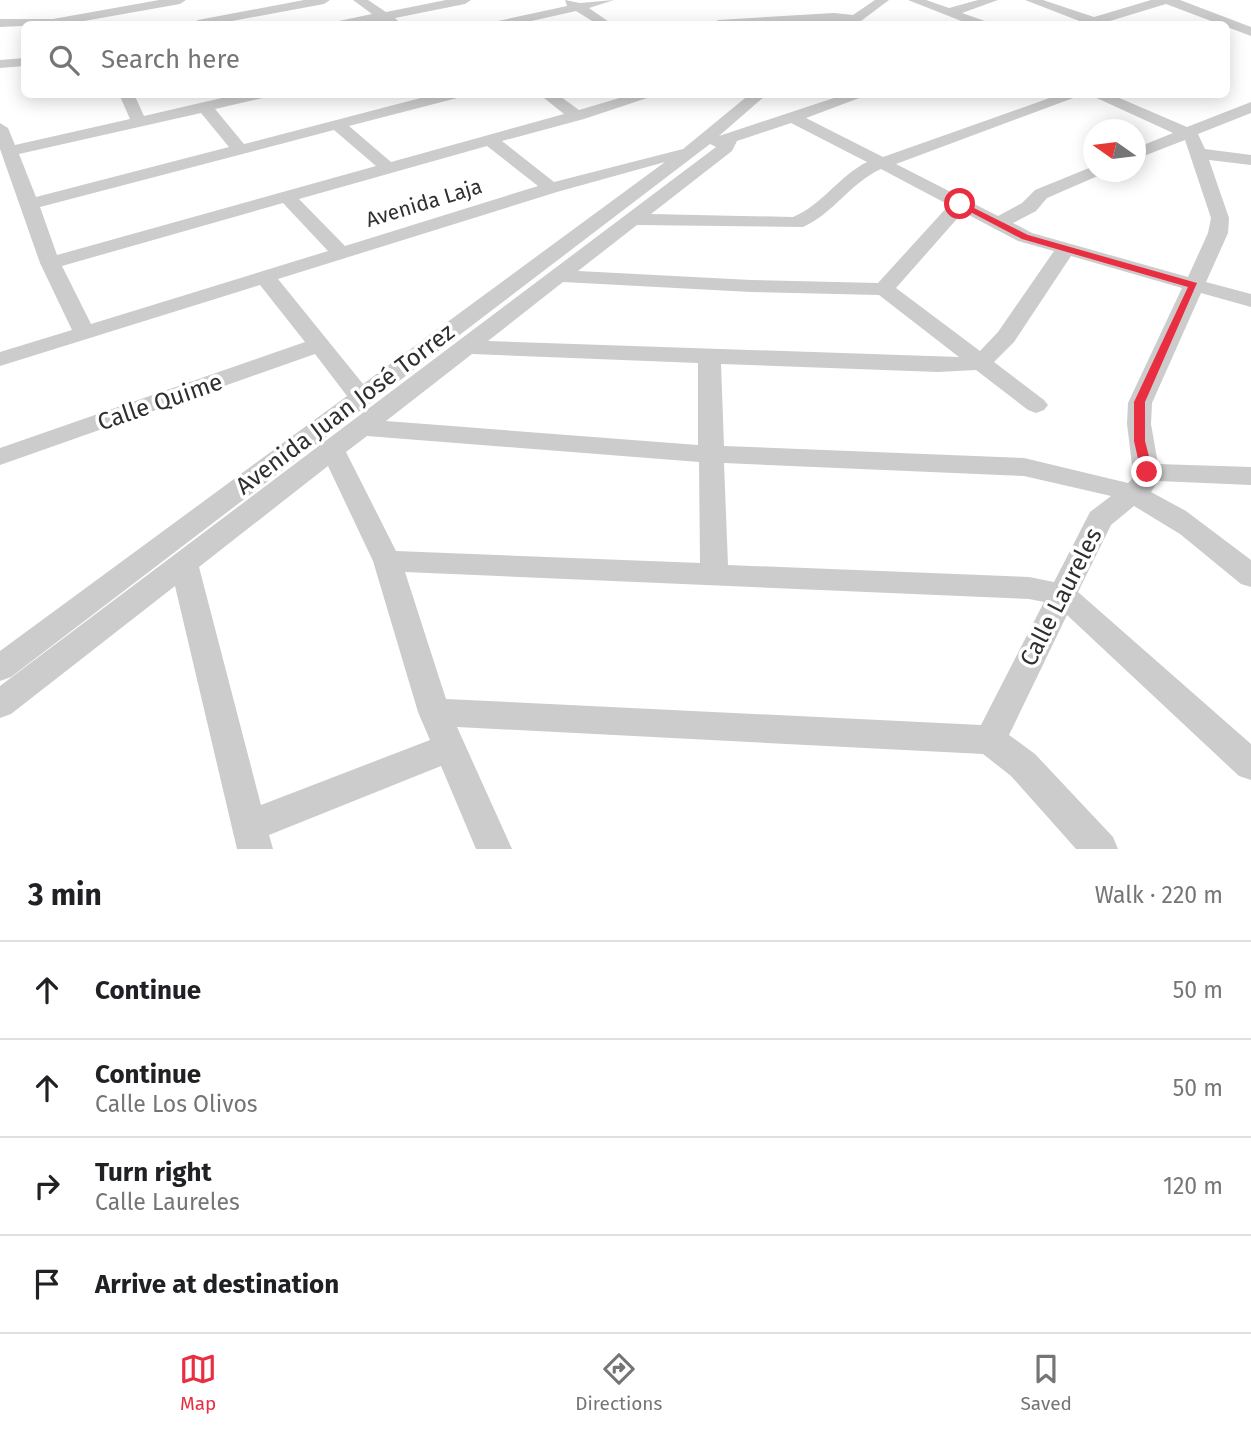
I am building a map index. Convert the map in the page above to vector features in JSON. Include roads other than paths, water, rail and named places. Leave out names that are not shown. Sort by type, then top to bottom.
[{"type":"street","points":[[75,21],[324,0]]},
{"type":"street","points":[[359,0],[390,21]]},
{"type":"street","points":[[359,21],[465,0]]},
{"type":"street","points":[[566,0],[600,21]]},
{"type":"street","points":[[516,21],[608,0]]},
{"type":"street","points":[[847,0],[851,21]]},
{"type":"street","points":[[852,21],[883,0]]},
{"type":"street","points":[[914,0],[971,21]]},
{"type":"street","points":[[948,13],[992,0]]},
{"type":"street","points":[[1031,0],[1086,21]]},
{"type":"street","points":[[1097,21],[1158,1],[1216,21]]},
{"type":"street","points":[[750,21],[759,16],[836,21]]},
{"type":"street","points":[[0,23],[21,23]]},
{"type":"street","points":[[1230,26],[1251,33]]},
{"type":"street","points":[[1230,42],[1251,33]]},
{"type":"street","points":[[0,58],[21,62]]},
{"type":"street","points":[[0,64],[21,62]]},
{"type":"street","points":[[128,98],[139,121]]},
{"type":"street","points":[[85,332],[50,263],[30,204],[9,173],[3,137],[139,121],[244,98]]},
{"type":"street","points":[[30,204],[338,125],[428,98]]},
{"type":"street","points":[[552,98],[578,116]]},
{"type":"street","points":[[50,263],[639,98]]},
{"type":"street","name":"Avenida Juan José Torrez","points":[[0,668],[691,150],[755,98]]},
{"type":"street","name":"Avenida Laja","points":[[0,359],[551,188],[732,138],[851,98]]},
{"type":"street","points":[[631,219],[796,223],[814,215],[861,172],[1066,98]]},
{"type":"street","points":[[1105,98],[1188,132],[1200,154],[1220,218],[1219,233],[1140,402],[1139,441],[1147,472],[1251,476]]},
{"type":"street","points":[[205,107],[239,149]]},
{"type":"street","points":[[1146,150],[1251,107]]},
{"type":"street","points":[[792,117],[884,162],[1025,237],[1251,301]]},
{"type":"street","points":[[338,125],[388,168]]},
{"type":"street","points":[[0,704],[726,147],[732,138]]},
{"type":"street","points":[[490,140],[551,188]]},
{"type":"street","points":[[1200,154],[1248,161]]},
{"type":"street","points":[[997,224],[1029,207],[1041,194],[1083,177]]},
{"type":"street","points":[[286,197],[340,252]]},
{"type":"street","points":[[884,289],[960,204]]},
{"type":"street","points":[[464,347],[709,358],[938,365],[981,363],[1006,337],[1065,250]]},
{"type":"street","points":[[264,276],[361,397]]},
{"type":"street","points":[[558,276],[751,286],[884,289],[1036,405]]},
{"type":"street","name":"Calle Quime","points":[[0,457],[319,345]]},
{"type":"street","points":[[709,358],[714,574]]},
{"type":"street","points":[[359,427],[710,454],[1024,467],[1131,495],[1151,503],[1177,519],[1251,576]]},
{"type":"street","points":[[332,448],[387,561],[434,712],[494,849]]},
{"type":"street","name":"Calle Laureles","points":[[990,740],[1100,519],[1145,483],[1147,472]]},
{"type":"street","points":[[387,561],[1029,588],[1061,594],[1089,616],[1251,765]]},
{"type":"street","points":[[184,564],[252,838],[451,747]]},
{"type":"street","points":[[434,712],[990,740],[1023,765],[1100,849]]}]
